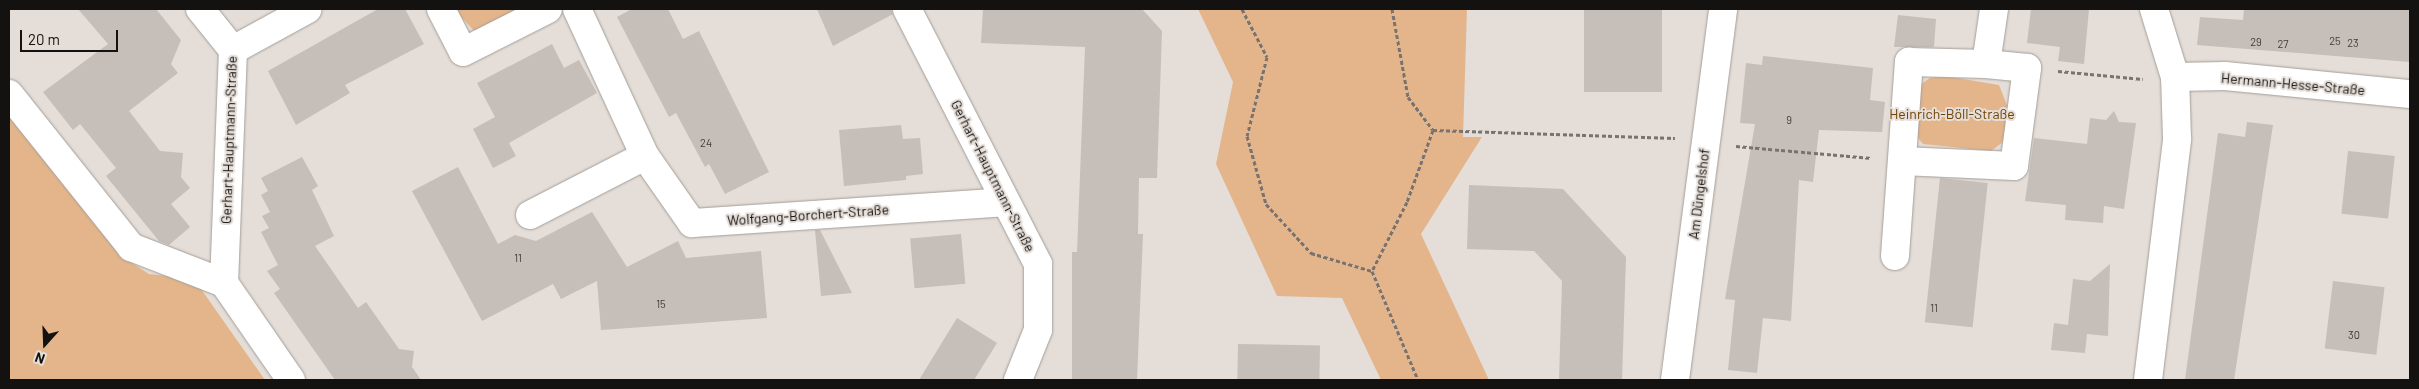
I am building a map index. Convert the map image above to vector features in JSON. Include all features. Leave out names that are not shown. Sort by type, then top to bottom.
[{"type":"street","name":"Gerhart-Hauptmann-Straße","points":[[200,9],[233,50],[224,283]]},
{"type":"street","points":[[233,50],[308,9]]},
{"type":"street","points":[[442,9],[463,52],[548,9]]},
{"type":"street","name":"Wolfgang-Borchert-Straße","points":[[577,9],[645,156],[692,223],[1006,202]]},
{"type":"street","name":"Gerhart-Hauptmann-Straße","points":[[907,9],[1038,264],[1038,330],[1018,380]]},
{"type":"street","name":"Am Düngelshof","points":[[1675,380],[1724,9]]},
{"type":"street","points":[[1986,64],[1994,9]]},
{"type":"street","points":[[2148,380],[2176,138],[2175,77],[2154,9]]},
{"type":"street","points":[[1895,256],[1909,62],[1986,64],[2027,68],[2014,166],[1902,161]]},
{"type":"street","name":"Hermann-Hesse-Straße","points":[[2175,77],[2225,76],[2410,94]]},
{"type":"street","points":[[9,94],[131,247],[224,283],[291,380]]},
{"type":"street","points":[[530,215],[645,156]]},
{"type":"path","points":[[1242,9],[1267,57],[1247,136],[1266,204],[1312,253],[1372,271]]},
{"type":"path","points":[[1392,9],[1408,97],[1433,130]]},
{"type":"path","points":[[2027,68],[2144,79],[2175,77]]},
{"type":"path","points":[[1418,380],[1372,271],[1407,202],[1433,130]]},
{"type":"path","points":[[1433,130],[1662,136],[1706,143],[1902,161]]},
{"type":"green space","points":[[454,9],[533,9],[475,32]]},
{"type":"green space","points":[[1198,9],[1467,9],[1463,137],[1482,137],[1421,234],[1489,380],[1381,380],[1342,298],[1277,296],[1216,164],[1233,82]]},
{"type":"green space","name":"Heinrich-Böll-Straße","points":[[1945,76],[1999,85],[2010,113],[2003,142],[1991,151],[1923,144],[1913,132],[1917,87],[1930,78]]},
{"type":"green space","points":[[9,114],[127,260],[149,274],[185,278],[201,289],[265,380],[9,380]]},
{"type":"building","points":[[78,9],[156,9],[181,40],[171,64],[178,73],[129,111],[160,151],[183,153],[181,177],[190,188],[171,204],[190,227],[169,245],[159,241],[106,176],[116,168],[80,124],[73,130],[43,92],[108,44]]},
{"type":"building","points":[[378,9],[405,9],[424,44],[345,85],[350,93],[296,125],[268,71]]},
{"type":"building","points":[[632,9],[668,9],[683,39],[699,31],[769,172],[725,194],[709,164],[705,167],[676,113],[669,117],[617,17]]},
{"type":"building","points":[[817,9],[891,9],[893,14],[833,46]]},
{"type":"building","points":[[983,9],[1142,9],[1162,31],[1157,178],[1139,178],[1138,234],[1143,234],[1137,380],[1072,380],[1072,252],[1077,252],[1085,47],[981,43]]},
{"type":"building","points":[[1584,9],[1662,9],[1662,92],[1584,92]]},
{"type":"building","points":[[2031,9],[2089,9],[2084,64],[2058,61],[2060,47],[2027,43]]},
{"type":"building","points":[[2244,9],[2410,9],[2410,62],[2197,45],[2200,17],[2243,20]]},
{"type":"building","points":[[1898,15],[1936,19],[1934,47],[1894,47]]},
{"type":"building","points":[[552,44],[564,68],[579,60],[597,93],[509,143],[516,156],[493,168],[473,129],[495,117],[477,83]]},
{"type":"building","points":[[1763,56],[1873,68],[1870,100],[1885,102],[1882,132],[1819,130],[1813,182],[1799,180],[1791,321],[1763,318],[1757,373],[1728,370],[1735,300],[1725,299],[1755,124],[1740,123],[1746,63],[1762,65]]},
{"type":"building","points":[[2114,111],[2119,122],[2136,123],[2124,209],[2104,206],[2103,223],[2065,220],[2066,205],[2025,201],[2034,138],[2087,144],[2090,118],[2106,120]]},
{"type":"building","points":[[2247,122],[2273,125],[2234,380],[2185,380],[2218,133],[2245,137]]},
{"type":"building","points":[[901,125],[903,139],[920,138],[923,174],[906,176],[906,180],[844,186],[839,130]]},
{"type":"building","points":[[2348,151],[2395,156],[2388,219],[2341,214]]},
{"type":"building","points":[[302,157],[318,186],[312,190],[334,236],[315,246],[358,308],[366,302],[399,349],[414,351],[412,367],[421,380],[335,380],[274,293],[280,289],[267,271],[278,265],[261,232],[269,228],[262,216],[270,212],[261,195],[268,191],[261,178]]},
{"type":"building","points":[[458,167],[498,244],[515,235],[536,241],[592,212],[627,267],[678,241],[686,258],[761,251],[767,318],[601,330],[597,281],[561,299],[553,284],[482,321],[412,191]]},
{"type":"building","points":[[1940,178],[1988,183],[1973,327],[1925,322]]},
{"type":"building","points":[[1469,185],[1563,189],[1626,257],[1622,380],[1559,380],[1562,281],[1534,251],[1467,249]]},
{"type":"building","points":[[815,230],[820,230],[852,293],[821,296]]},
{"type":"building","points":[[961,234],[965,284],[915,288],[910,238]]},
{"type":"building","points":[[2110,264],[2108,336],[2087,334],[2085,353],[2051,350],[2054,323],[2068,325],[2073,279],[2090,281]]},
{"type":"building","points":[[2333,281],[2385,287],[2376,355],[2325,348]]},
{"type":"building","points":[[957,318],[997,343],[974,380],[919,380]]},
{"type":"building","points":[[1238,344],[1320,345],[1319,380],[1237,380]]}]
